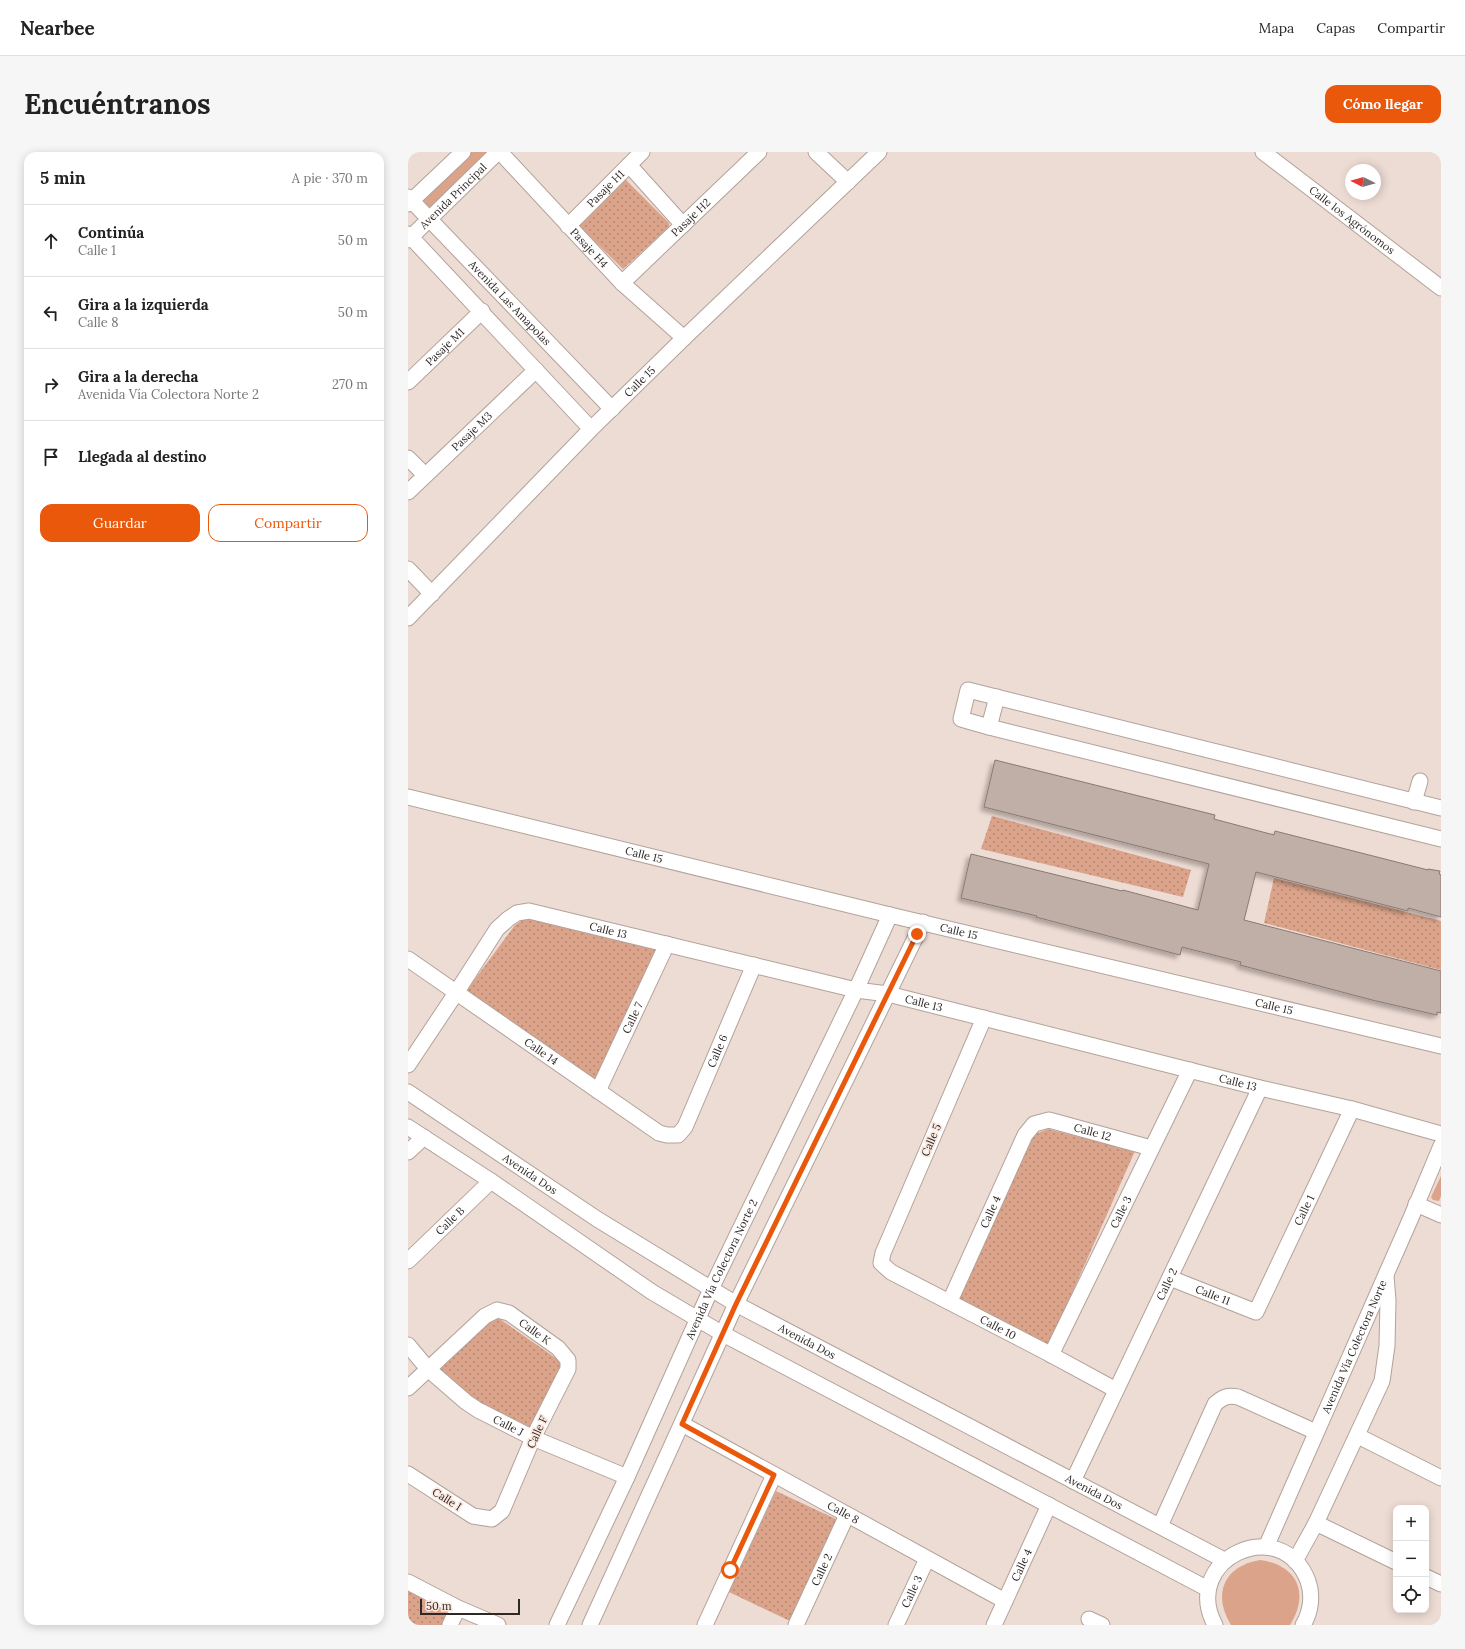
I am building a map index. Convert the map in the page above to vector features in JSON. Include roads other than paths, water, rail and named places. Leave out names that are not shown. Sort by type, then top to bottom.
[{"type":"street","points":[[409,201],[463,152]]},
{"type":"street","name":"Avenida Principal","points":[[409,237],[429,220],[499,152]]},
{"type":"street","name":"Pasaje H4","points":[[499,152],[622,283],[684,338]]},
{"type":"street","name":"Pasaje H1","points":[[568,226],[642,152]]},
{"type":"street","name":"Pasaje H2","points":[[622,283],[759,152]]},
{"type":"street","points":[[816,152],[848,182]]},
{"type":"street","name":"Calle 15","points":[[408,618],[591,429],[879,152]]},
{"type":"street","name":"Calle los Agrónomos","points":[[1268,154],[1441,288]]},
{"type":"street","points":[[629,165],[683,225]]},
{"type":"street","name":"Avenida Las Amapolas","points":[[409,201],[612,409]]},
{"type":"street","points":[[409,237],[482,312],[591,429]]},
{"type":"street","name":"Pasaje M1","points":[[408,382],[482,312]]},
{"type":"street","name":"Pasaje M3","points":[[408,492],[536,370]]},
{"type":"street","points":[[408,458],[425,475]]},
{"type":"street","points":[[408,569],[432,594]]},
{"type":"street","points":[[1441,808],[968,690],[961,719],[1441,839]]},
{"type":"street","points":[[989,727],[997,697]]},
{"type":"street","points":[[1414,802],[1420,781]]},
{"type":"street","name":"Calle 15","points":[[408,797],[890,915],[1441,1046]]},
{"type":"street","name":"Calle 13","points":[[408,1065],[497,929],[517,913],[529,911],[856,990],[888,994],[1352,1110],[1441,1134]]},
{"type":"street","name":"Avenida Vía Colectora Norte 2","points":[[557,1625],[627,1477],[711,1290],[856,990],[890,915]]},
{"type":"street","points":[[590,1625],[736,1304],[923,922]]},
{"type":"street","name":"Calle 7","points":[[598,1091],[667,944]]},
{"type":"street","name":"Calle 14","points":[[408,959],[659,1133],[667,1135],[678,1134]]},
{"type":"street","name":"Calle 6","points":[[678,1134],[685,1127],[754,965]]},
{"type":"street","name":"Calle 5","points":[[881,1264],[883,1253],[984,1018]]},
{"type":"street","name":"Calle 3","points":[[1051,1355],[1190,1070]]},
{"type":"street","name":"Calle 2","points":[[1073,1481],[1260,1088]]},
{"type":"street","name":"Avenida Dos","points":[[408,1092],[597,1219],[711,1290],[1224,1560]]},
{"type":"street","name":"Calle 1","points":[[1256,1312],[1352,1110]]},
{"type":"street","name":"Calle 12","points":[[1034,1124],[1049,1120],[1151,1148]]},
{"type":"street","name":"Calle 4","points":[[950,1301],[1025,1135],[1034,1124]]},
{"type":"street","points":[[408,1127],[491,1181],[652,1292],[698,1320],[1208,1589]]},
{"type":"street","points":[[408,1152],[424,1137]]},
{"type":"street","name":"Avenida Vía Colectora Norte","points":[[1266,1547],[1441,1146]]},
{"type":"street","name":"Calle B","points":[[408,1261],[491,1181]]},
{"type":"street","points":[[1416,1204],[1441,1215]]},
{"type":"street","name":"Calle 10","points":[[881,1264],[891,1272],[950,1301],[1116,1390]]},
{"type":"street","points":[[1294,1560],[1316,1523],[1358,1436],[1382,1381],[1387,1346],[1388,1300],[1386,1275]]},
{"type":"street","name":"Calle 11","points":[[1170,1278],[1256,1312]]},
{"type":"street","name":"Calle K","points":[[428,1369],[485,1316],[497,1310],[509,1313],[558,1348],[568,1360]]},
{"type":"street","name":"Calle J","points":[[408,1345],[428,1369],[466,1402],[498,1421],[533,1438],[627,1477]]},
{"type":"street","name":"Calle F","points":[[488,1519],[492,1519],[502,1511],[533,1438],[568,1369],[568,1360]]},
{"type":"street","points":[[408,1388],[428,1369]]},
{"type":"street","points":[[1160,1526],[1215,1404],[1222,1397],[1238,1397],[1316,1432]]},
{"type":"street","name":"Calle 8","points":[[682,1424],[1005,1601]]},
{"type":"street","points":[[1358,1436],[1441,1478]]},
{"type":"street","name":"Calle I","points":[[408,1474],[473,1516],[488,1519]]},
{"type":"street","points":[[705,1625],[774,1475]]},
{"type":"street","name":"Calle 4","points":[[994,1625],[1049,1505]]},
{"type":"street","name":"Calle 2","points":[[796,1625],[847,1515]]},
{"type":"street","points":[[1316,1523],[1393,1561]]},
{"type":"street","points":[[1215,1625],[1209,1609],[1208,1589],[1214,1573],[1224,1560],[1232,1555],[1248,1548],[1266,1547],[1281,1552],[1294,1560],[1306,1576],[1310,1589],[1311,1603],[1308,1624]]},
{"type":"street","name":"Calle 3","points":[[896,1625],[927,1559]]},
{"type":"street","points":[[1429,1578],[1441,1584]]},
{"type":"street","points":[[408,1582],[458,1608],[498,1625]]},
{"type":"street","points":[[450,1625],[458,1608]]}]
